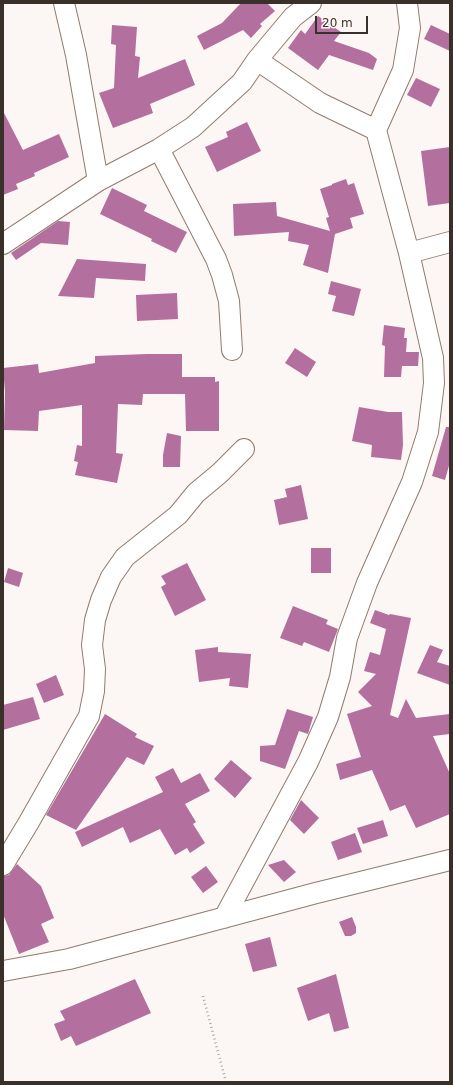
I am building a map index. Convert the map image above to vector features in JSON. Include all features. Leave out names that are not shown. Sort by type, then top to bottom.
[{"type":"street","points":[[64,3],[76,55],[98,181]]},
{"type":"street","points":[[3,244],[98,181],[159,149],[193,127],[242,82],[257,60],[293,17],[311,3]]},
{"type":"street","points":[[224,918],[308,762],[328,717],[340,677],[348,638],[367,583],[412,482],[428,432],[434,383],[433,358],[409,253],[376,130],[403,70],[410,28],[407,3]]},
{"type":"street","points":[[257,60],[320,103],[376,130]]},
{"type":"street","points":[[159,149],[216,259],[222,275],[229,301],[232,350]]},
{"type":"street","points":[[409,253],[450,242]]},
{"type":"street","points":[[3,865],[89,716],[94,690],[95,669],[92,645],[95,620],[110,577],[125,557],[178,515],[196,493],[220,474],[244,449]]},
{"type":"street","points":[[3,971],[68,959],[316,893],[450,860]]},
{"type":"path","points":[[203,996],[226,1082]]},
{"type":"building","points":[[241,3],[267,3],[275,11],[260,24],[262,26],[251,38],[243,30],[204,50],[197,36],[222,23]]},
{"type":"building","points":[[318,16],[341,32],[334,41],[369,53],[377,59],[373,70],[329,55],[318,70],[288,48],[301,30],[305,34]]},
{"type":"building","points":[[112,25],[137,27],[135,56],[140,57],[138,78],[185,59],[195,85],[150,104],[153,113],[113,128],[99,93],[114,88],[116,45],[111,44]]},
{"type":"building","points":[[431,25],[450,34],[450,51],[424,39]]},
{"type":"building","points":[[416,78],[440,89],[431,107],[407,95]]},
{"type":"building","points":[[3,111],[23,150],[59,134],[69,157],[34,173],[35,176],[16,184],[18,189],[3,195]]},
{"type":"building","points":[[247,122],[261,151],[217,172],[205,147],[228,137],[226,132]]},
{"type":"building","points":[[450,147],[450,203],[428,206],[421,151]]},
{"type":"building","points":[[346,179],[348,185],[354,183],[364,214],[350,218],[353,228],[335,234],[328,273],[303,265],[309,245],[288,241],[289,232],[234,236],[233,204],[276,202],[277,216],[330,231],[326,218],[329,217],[320,189]]},
{"type":"building","points":[[112,188],[147,205],[144,211],[187,232],[176,253],[151,241],[152,239],[100,214]]},
{"type":"building","points":[[58,221],[70,222],[68,245],[41,243],[16,260],[11,253]]},
{"type":"building","points":[[77,259],[146,264],[145,281],[96,278],[94,298],[58,296]]},
{"type":"building","points":[[331,281],[361,289],[354,316],[332,311],[336,296],[328,294]]},
{"type":"building","points":[[177,293],[178,319],[137,321],[136,295]]},
{"type":"building","points":[[384,325],[405,328],[404,338],[407,338],[406,352],[419,352],[418,366],[402,366],[401,377],[384,377],[385,346],[382,345]]},
{"type":"building","points":[[295,348],[316,362],[307,377],[285,363]]},
{"type":"building","points":[[182,354],[182,377],[215,377],[215,382],[219,381],[219,431],[186,431],[185,394],[143,394],[142,405],[118,404],[116,453],[123,454],[117,483],[75,475],[78,462],[74,461],[77,445],[82,446],[82,405],[39,411],[38,431],[4,430],[5,392],[3,368],[38,364],[39,373],[95,363],[95,356]]},
{"type":"building","points":[[359,407],[388,412],[402,412],[403,445],[401,460],[371,457],[372,445],[352,441]]},
{"type":"building","points":[[446,427],[450,427],[450,462],[445,480],[432,476]]},
{"type":"building","points":[[167,433],[181,436],[180,467],[163,467],[163,455]]},
{"type":"building","points":[[301,485],[308,519],[279,525],[274,500],[287,497],[285,489]]},
{"type":"building","points":[[311,548],[331,548],[331,573],[311,573]]},
{"type":"building","points":[[187,563],[206,600],[175,616],[161,587],[166,584],[161,576]]},
{"type":"building","points":[[8,568],[23,573],[19,587],[4,582]]},
{"type":"building","points":[[293,606],[328,620],[326,624],[338,629],[329,652],[304,642],[302,646],[280,638]]},
{"type":"building","points":[[375,610],[389,615],[411,618],[390,715],[398,718],[406,699],[416,718],[450,714],[450,734],[433,736],[450,774],[450,814],[416,828],[405,805],[390,811],[372,770],[340,780],[336,764],[361,757],[347,714],[372,706],[358,692],[376,674],[364,671],[370,652],[380,655],[386,629],[370,623]]},
{"type":"building","points":[[430,645],[443,650],[437,662],[450,666],[450,685],[417,673]]},
{"type":"building","points":[[218,647],[218,652],[251,654],[248,688],[229,686],[230,678],[199,682],[195,650]]},
{"type":"building","points":[[56,675],[64,695],[44,703],[36,684]]},
{"type":"building","points":[[33,697],[40,719],[3,730],[3,705]]},
{"type":"building","points":[[287,709],[313,717],[308,734],[299,731],[285,769],[260,761],[260,746],[275,745]]},
{"type":"building","points":[[105,714],[137,734],[135,737],[154,746],[144,765],[127,757],[76,830],[46,815]]},
{"type":"building","points":[[231,760],[252,778],[235,798],[214,779]]},
{"type":"building","points":[[173,768],[181,783],[200,773],[210,791],[185,804],[196,822],[193,824],[205,843],[190,853],[187,848],[175,855],[160,829],[130,843],[123,827],[82,847],[75,832],[163,792],[155,777]]},
{"type":"building","points":[[301,800],[319,818],[304,834],[290,820]]},
{"type":"building","points":[[383,820],[388,836],[363,844],[357,828]]},
{"type":"building","points":[[355,833],[362,852],[338,860],[331,842]]},
{"type":"building","points":[[284,860],[296,872],[284,882],[268,865]]},
{"type":"building","points":[[17,864],[41,886],[54,918],[41,924],[49,942],[19,954],[3,914],[3,876],[9,875]]},
{"type":"building","points":[[206,866],[218,882],[203,893],[191,877]]},
{"type":"building","points":[[352,917],[356,927],[356,933],[351,936],[345,936],[339,922]]},
{"type":"building","points":[[270,937],[277,966],[253,972],[245,944]]},
{"type":"building","points":[[336,974],[349,1028],[334,1032],[329,1013],[308,1021],[297,988]]},
{"type":"building","points":[[135,979],[151,1013],[76,1046],[71,1036],[61,1041],[54,1024],[65,1020],[60,1011]]}]
